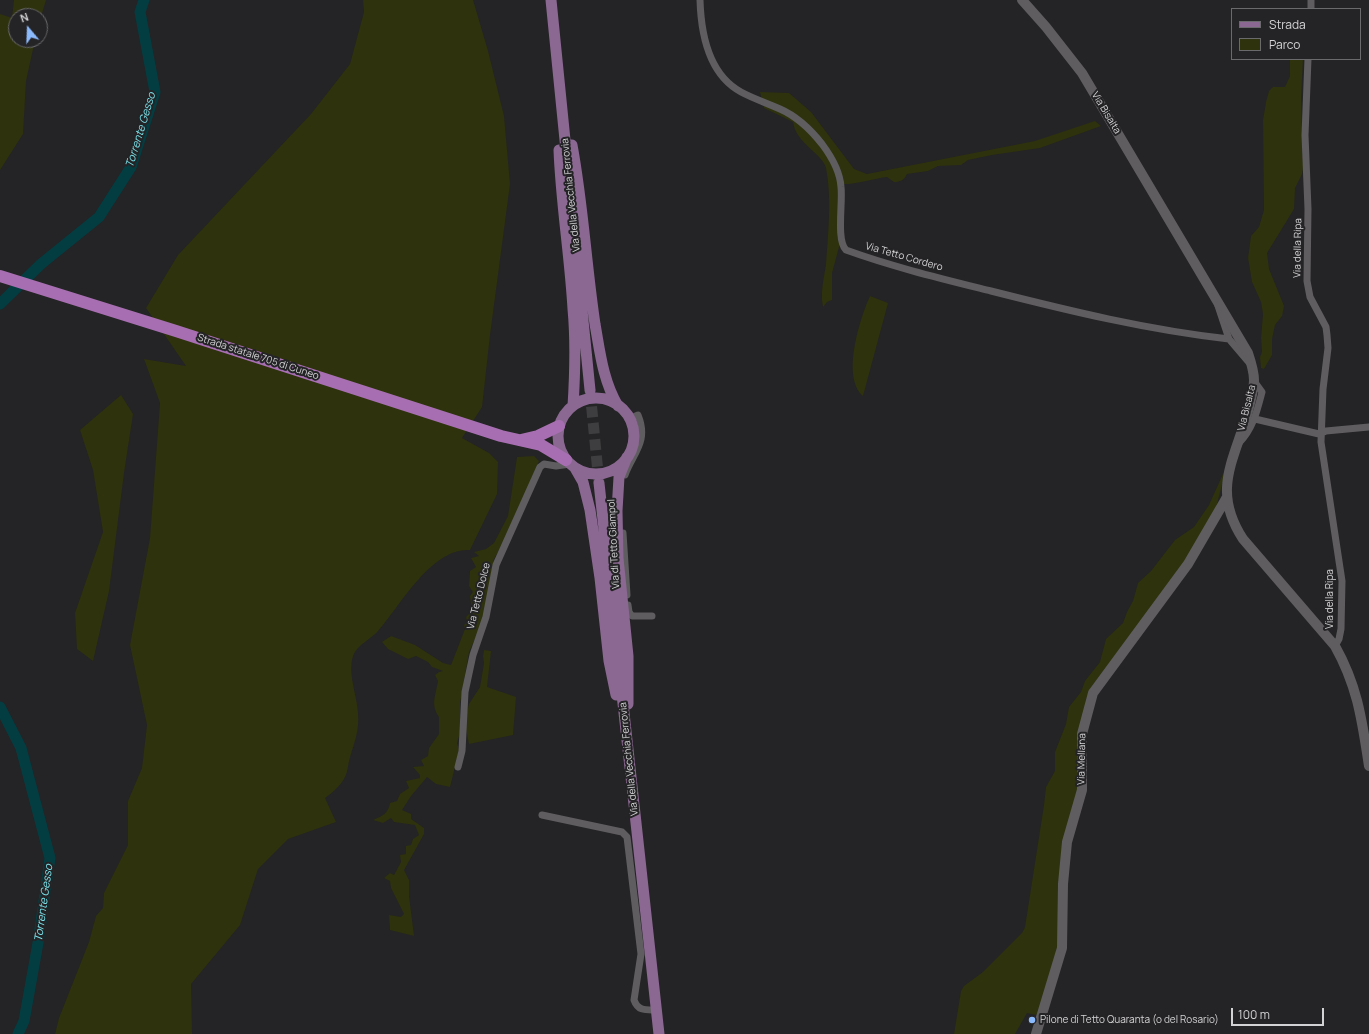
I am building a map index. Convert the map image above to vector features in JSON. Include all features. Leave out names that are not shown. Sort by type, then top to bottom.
[{"type":"highway","name":"Strada statale 705 di Cuneo","points":[[0,276],[176,330],[500,436],[541,446],[571,464]]},
{"type":"highway","points":[[516,440],[532,438],[559,426]]},
{"type":"main road","name":"Via della Vecchia Ferrovia","points":[[551,0],[590,390]]},
{"type":"main road","points":[[557,54],[564,78],[598,337],[609,389],[618,406],[629,419],[633,430],[633,441],[619,476],[617,511],[618,558],[629,676],[625,730]]},
{"type":"main road","points":[[557,54],[553,78],[573,308],[575,371],[572,406]]},
{"type":"main road","points":[[618,406],[607,400],[595,398],[572,406],[566,413],[559,426],[559,444],[583,482],[590,510],[600,578],[611,673],[625,730]]},
{"type":"main road","points":[[571,464],[592,474],[603,473],[614,469],[627,457]]},
{"type":"main road","name":"Via della Vecchia Ferrovia","points":[[599,483],[659,1034]]},
{"type":"street","name":"Via Tetto Cordero","points":[[700,0],[703,38],[710,55],[726,82],[740,92],[781,109],[796,118],[813,133],[834,162],[841,187],[841,238],[842,246],[846,250],[935,276],[1088,316],[1154,329],[1229,339]]},
{"type":"street","name":"Via Bisalta","points":[[1022,0],[1046,27],[1082,73],[1217,302],[1243,343],[1252,367],[1254,381],[1247,415],[1229,471],[1227,497],[1231,518],[1243,539],[1335,646],[1346,666],[1357,698],[1369,766]]},
{"type":"street","name":"Via della Ripa","points":[[1308,60],[1305,135],[1308,209],[1307,281],[1310,297],[1326,327],[1328,348],[1323,388],[1323,432],[1321,442],[1342,581],[1339,639],[1335,646]]},
{"type":"street","points":[[1217,302],[1219,313],[1229,339],[1235,345],[1245,361],[1252,367]]},
{"type":"street","points":[[1236,446],[1247,434],[1255,419],[1262,392],[1254,381]]},
{"type":"street","name":"Via di Tetto Giampol","points":[[629,419],[638,415],[642,432],[638,452],[627,470],[622,487],[622,527],[628,608],[632,616],[652,616]]},
{"type":"street","points":[[1255,419],[1319,434],[1323,432],[1369,427]]},
{"type":"street","name":"Via Tetto Dolce","points":[[458,767],[462,751],[465,692],[473,655],[486,617],[496,565],[540,468],[544,464],[556,466],[571,464]]},
{"type":"street","name":"Via Mellana","points":[[1036,1034],[1062,948],[1063,884],[1067,842],[1082,790],[1082,734],[1093,693],[1188,564],[1227,497]]},
{"type":"street","points":[[542,815],[622,832],[627,837],[641,954],[634,1000],[640,1009],[656,1010]]},
{"type":"green space","points":[[14,0],[46,0],[44,8],[13,8]]},
{"type":"green space","points":[[363,0],[473,0],[488,51],[504,116],[510,184],[482,407],[462,438],[489,453],[498,462],[497,494],[470,550],[456,552],[443,558],[430,568],[418,580],[378,631],[355,652],[351,668],[358,713],[357,734],[345,777],[338,787],[325,798],[336,822],[288,839],[258,869],[240,925],[191,984],[192,1034],[55,1034],[59,1018],[89,942],[96,916],[103,908],[104,893],[128,845],[128,801],[142,768],[147,725],[130,645],[150,538],[160,403],[144,359],[186,366],[146,308],[178,255],[311,114],[350,64],[364,12]]},
{"type":"green space","points":[[0,14],[8,17],[8,48],[33,48],[26,81],[23,134],[0,170]]},
{"type":"green space","points":[[1290,60],[1303,60],[1301,98],[1303,167],[1302,174],[1295,188],[1294,209],[1267,253],[1269,269],[1284,306],[1282,316],[1275,325],[1272,339],[1272,355],[1264,369],[1261,368],[1260,357],[1262,352],[1261,338],[1263,314],[1261,302],[1252,282],[1248,258],[1251,236],[1259,227],[1264,210],[1263,120],[1266,102],[1269,91],[1273,87],[1285,87],[1290,76]]},
{"type":"green space","points":[[760,92],[789,93],[811,112],[854,169],[867,174],[1035,141],[1095,121],[1101,126],[1040,148],[992,155],[968,160],[961,165],[938,166],[928,171],[907,174],[899,182],[894,182],[887,177],[858,183],[840,184],[839,247],[832,273],[832,300],[827,302],[823,307],[822,290],[826,264],[829,216],[829,192],[826,168],[820,158],[804,143],[795,130],[793,122],[764,108]]},
{"type":"green space","points":[[870,296],[888,303],[863,396],[857,387],[853,375],[854,347]]},
{"type":"green space","points":[[121,395],[133,414],[109,591],[93,661],[77,649],[75,613],[103,532],[93,470],[80,430]]},
{"type":"green space","points":[[534,456],[539,461],[507,536],[494,559],[483,621],[469,652],[460,703],[460,717],[466,716],[469,704],[480,687],[484,663],[484,650],[491,651],[487,687],[516,697],[513,735],[469,744],[466,729],[461,729],[457,743],[459,750],[450,787],[436,784],[427,777],[411,796],[402,810],[411,814],[411,819],[424,828],[424,834],[404,870],[409,880],[409,896],[414,936],[390,930],[389,915],[401,917],[404,914],[391,888],[390,881],[384,878],[390,873],[394,875],[401,862],[400,855],[406,854],[406,846],[411,845],[413,839],[419,835],[415,825],[394,822],[391,818],[383,823],[373,820],[384,814],[388,810],[390,803],[397,801],[400,794],[409,788],[406,781],[420,778],[420,775],[413,767],[424,766],[421,760],[428,756],[429,748],[439,734],[439,717],[436,713],[434,704],[438,681],[435,675],[443,671],[432,667],[428,662],[416,656],[408,659],[388,649],[382,642],[391,636],[415,645],[443,663],[451,665],[465,629],[464,625],[467,622],[466,617],[472,611],[470,596],[473,592],[469,586],[470,571],[476,567],[471,558],[479,556],[474,552],[486,549],[494,543],[508,516],[517,457]]},
{"type":"green space","points":[[1227,465],[1216,508],[1197,544],[1146,615],[1092,686],[1086,699],[1078,795],[1059,937],[1054,965],[1040,1012],[1036,1015],[1027,1013],[1015,1034],[954,1034],[961,991],[964,986],[983,972],[1022,933],[1025,927],[1046,787],[1055,771],[1055,752],[1066,724],[1069,707],[1081,692],[1085,681],[1100,662],[1106,639],[1123,623],[1133,601],[1138,583],[1151,571],[1175,540],[1194,527],[1209,505]]},
{"type":"waterway","name":"Torrente Gesso","points":[[0,304],[41,264],[99,217],[131,167],[155,92],[140,12],[144,0]]},
{"type":"waterway","name":"Torrente Gesso","points":[[0,707],[21,748],[50,858],[38,943],[24,1021],[18,1034]]},
{"type":"tunnel","points":[[590,390],[599,483]]},
{"type":"place","name":"Pilone di Tetto Quaranta (o del Rosario)","points":[[1032,1020]]}]
